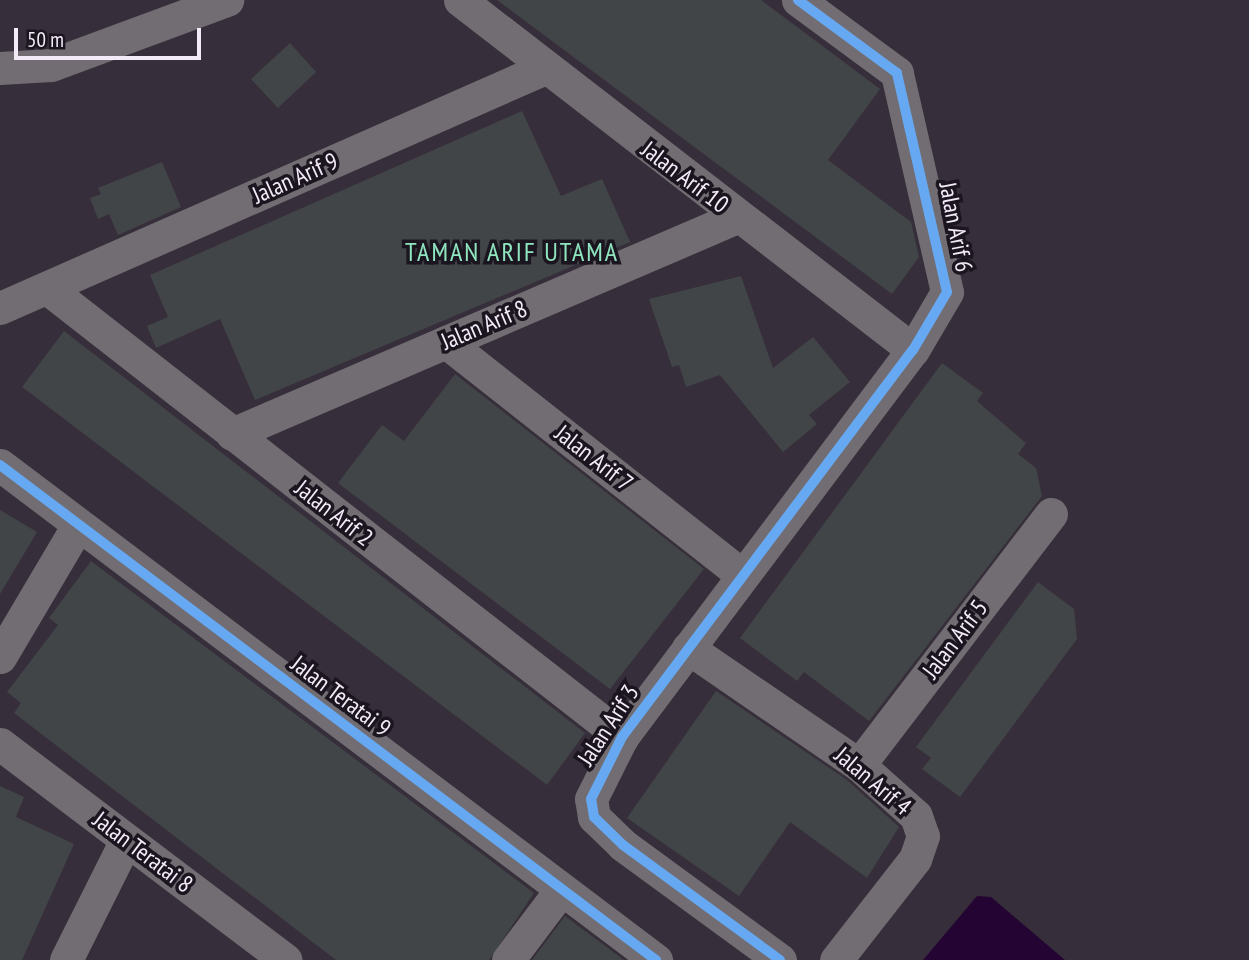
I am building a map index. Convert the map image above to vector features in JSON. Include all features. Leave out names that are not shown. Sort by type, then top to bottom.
[{"type":"street","points":[[0,68],[51,65],[226,0]]},
{"type":"street","name":"Jalan Arif 10","points":[[460,0],[543,68],[913,350]]},
{"type":"street","name":"Jalan Arif 6","points":[[741,574],[913,350],[947,292],[897,74],[798,0]]},
{"type":"street","name":"Jalan Arif 9","points":[[0,308],[543,68]]},
{"type":"street","name":"Jalan Arif 8","points":[[232,434],[737,217]]},
{"type":"street","name":"Jalan Arif 2","points":[[47,288],[622,737]]},
{"type":"street","name":"Jalan Arif 7","points":[[446,342],[741,574]]},
{"type":"street","name":"Jalan Teratai 9","points":[[0,465],[560,891],[656,960]]},
{"type":"street","name":"Jalan Arif 5","points":[[859,765],[1051,514]]},
{"type":"street","points":[[0,657],[78,525]]},
{"type":"street","name":"Jalan Arif 3","points":[[741,574],[622,737],[596,779],[594,817],[780,960]]},
{"type":"street","name":"Jalan Arif 4","points":[[688,648],[859,765],[901,798],[923,836],[915,859],[836,960]]},
{"type":"street","name":"Jalan Teratai 8","points":[[0,744],[286,960]]},
{"type":"street","points":[[66,960],[126,840]]},
{"type":"street","points":[[508,960],[560,891]]},
{"type":"shaded area","points":[[977,896],[991,897],[1065,960],[923,960]]},
{"type":"building","points":[[497,0],[761,0],[880,89],[828,160],[911,222],[919,257],[892,294]]},
{"type":"building","points":[[290,43],[316,72],[278,108],[251,79]]},
{"type":"building","points":[[522,111],[561,196],[602,179],[630,242],[255,400],[220,319],[156,348],[147,326],[168,317],[150,275]]},
{"type":"building","points":[[162,162],[181,207],[118,235],[109,214],[98,219],[90,198],[101,194],[98,188]]},
{"type":"building","points":[[741,276],[773,368],[813,337],[850,382],[809,415],[817,424],[783,452],[720,375],[686,387],[679,365],[672,367],[649,299]]},
{"type":"building","points":[[64,331],[585,733],[547,785],[22,387]]},
{"type":"building","points":[[942,363],[983,393],[977,401],[1026,443],[1018,454],[1036,468],[1042,496],[869,721],[804,672],[797,681],[740,638]]},
{"type":"building","points":[[455,374],[704,569],[610,689],[338,483],[382,425],[404,441]]},
{"type":"building","points":[[0,510],[37,532],[0,594]]},
{"type":"building","points":[[91,561],[534,893],[489,960],[336,960],[14,713],[21,703],[7,692],[58,625],[49,618]]},
{"type":"building","points":[[1038,582],[1074,609],[1077,639],[960,797],[922,769],[931,758],[916,747]]},
{"type":"building","points":[[716,691],[847,780],[899,827],[867,878],[790,822],[739,896],[627,818]]},
{"type":"building","points":[[0,786],[24,797],[16,817],[74,844],[22,960],[0,960]]},
{"type":"building","points":[[565,916],[624,960],[532,960]]},
{"type":"cycle path","points":[[780,960],[623,845],[594,817],[591,799],[622,737],[913,350],[947,292],[897,73],[798,0]]},
{"type":"cycle path","points":[[0,465],[656,960]]},
{"type":"district","name":"TAMAN ARIF UTAMA","points":[[512,252]]}]
